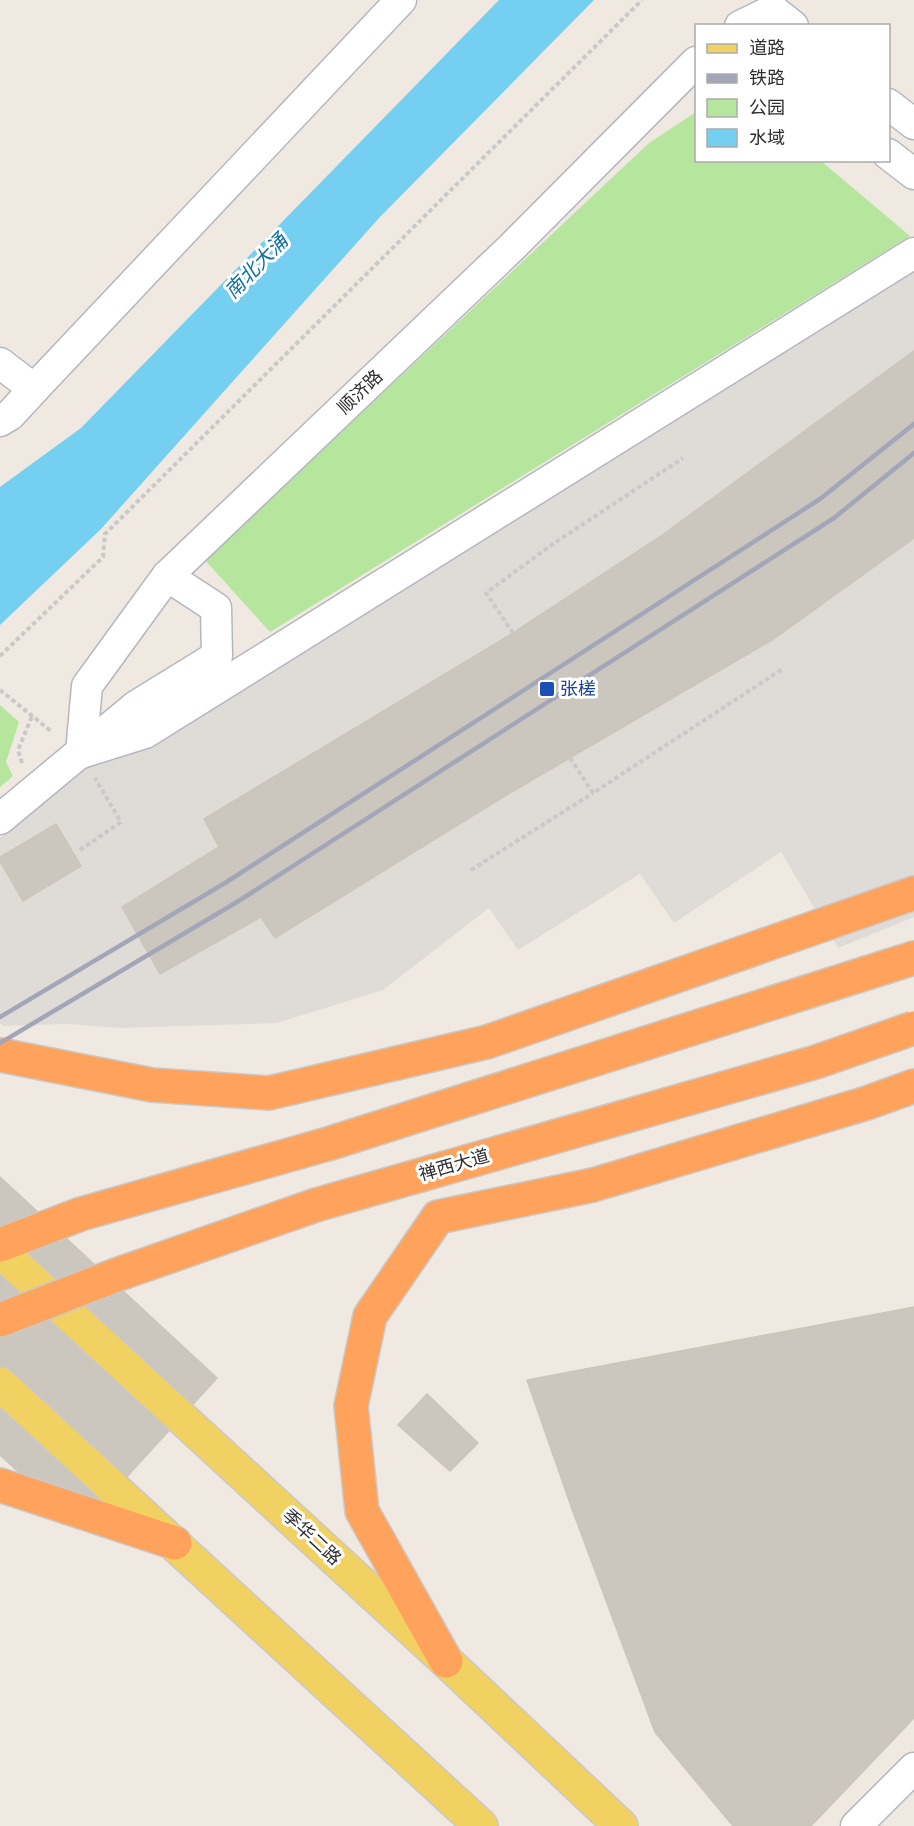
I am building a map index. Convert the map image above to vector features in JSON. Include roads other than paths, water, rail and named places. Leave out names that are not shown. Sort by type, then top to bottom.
[{"type":"highway","points":[[1,1054],[152,1085],[269,1093],[487,1042],[914,893]]},
{"type":"highway","points":[[0,1245],[81,1214],[331,1143],[914,958]]},
{"type":"highway","name":"禅西大道","points":[[0,1320],[116,1275],[316,1205],[816,1062],[914,1028]]},
{"type":"highway","points":[[446,1661],[362,1511],[351,1406],[370,1316],[438,1218],[592,1185],[914,1086]]},
{"type":"highway","points":[[0,1485],[175,1543]]},
{"type":"main road","name":"季华二路","points":[[0,1251],[446,1661],[621,1826]]},
{"type":"main road","points":[[0,1384],[481,1826]]},
{"type":"street","points":[[0,421],[10,415],[401,0]]},
{"type":"street","points":[[744,24],[773,10],[790,24]]},
{"type":"street","name":"顺济路","points":[[81,753],[87,686],[167,576],[512,247],[695,64]]},
{"type":"street","points":[[890,106],[914,124]]},
{"type":"street","points":[[890,156],[914,174]]},
{"type":"street","points":[[81,753],[145,733],[914,253]]},
{"type":"street","points":[[0,363],[34,389]]},
{"type":"street","points":[[0,819],[136,706],[217,656],[216,608],[167,576]]},
{"type":"street","points":[[856,1826],[914,1768]]},
{"type":"water","name":"南北大涌","points":[[499,0],[594,0],[379,218],[101,529],[0,625],[0,487],[81,428]]},
{"type":"railway","points":[[0,1017],[225,883],[820,499],[914,424]]},
{"type":"railway","points":[[0,1043],[237,902],[834,518],[914,453]]},
{"type":"place","name":"张槎","points":[[547,689]]}]
